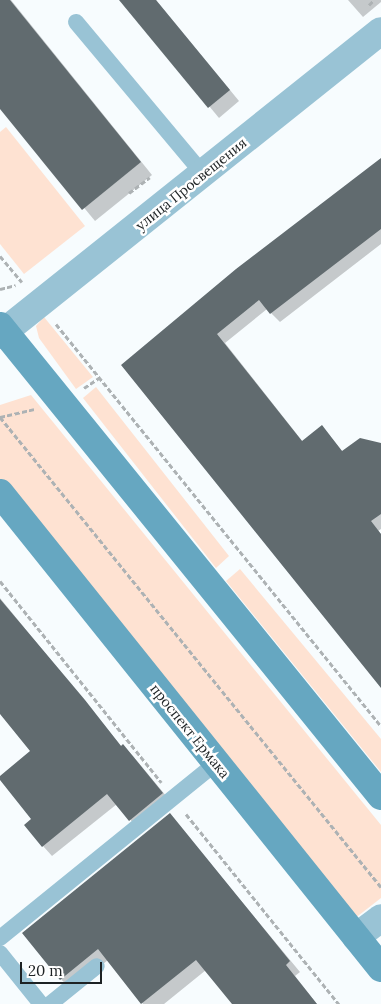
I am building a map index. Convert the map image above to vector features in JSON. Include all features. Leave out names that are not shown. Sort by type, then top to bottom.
[{"type":"main road","points":[[2,331],[381,796]]},
{"type":"main road","name":"проспект Ермака","points":[[0,493],[381,968]]},
{"type":"street","name":"улица Просвещения","points":[[2,331],[40,304],[381,31]]},
{"type":"street","points":[[356,937],[381,918]]},
{"type":"lane","points":[[76,22],[203,174]]},
{"type":"lane","points":[[0,938],[216,762]]},
{"type":"lane","points":[[0,953],[41,1004]]},
{"type":"lane","points":[[50,1004],[97,966]]},
{"type":"path","points":[[0,256],[23,284],[0,289]]},
{"type":"path","points":[[40,304],[381,726]]},
{"type":"path","points":[[0,417],[381,887]]},
{"type":"shaded area","points":[[6,127],[85,226],[24,274],[0,244],[0,132]]},
{"type":"shaded area","points":[[44,317],[93,377],[76,389],[39,338],[36,326]]},
{"type":"shaded area","points":[[96,387],[229,556],[216,568],[83,398]]},
{"type":"shaded area","points":[[31,395],[381,825],[381,898],[354,919],[0,479],[0,405]]},
{"type":"shaded area","points":[[240,569],[381,739],[381,772],[226,581]]},
{"type":"building","points":[[0,0],[10,0],[141,162],[82,210],[0,109]]},
{"type":"building","points":[[119,0],[156,0],[230,90],[208,108]]},
{"type":"building","points":[[381,158],[381,229],[270,314],[259,300],[217,334],[302,441],[322,425],[342,451],[360,438],[381,443],[381,514],[371,521],[381,534],[381,688],[121,365],[236,269]]},
{"type":"building","points":[[0,599],[121,746],[123,744],[163,793],[129,821],[107,794],[42,847],[24,825],[31,819],[0,780],[0,776],[30,751],[0,714]]},
{"type":"building","points":[[170,813],[290,961],[286,965],[317,1004],[232,1004],[196,960],[141,1004],[98,949],[60,980],[22,933]]}]
